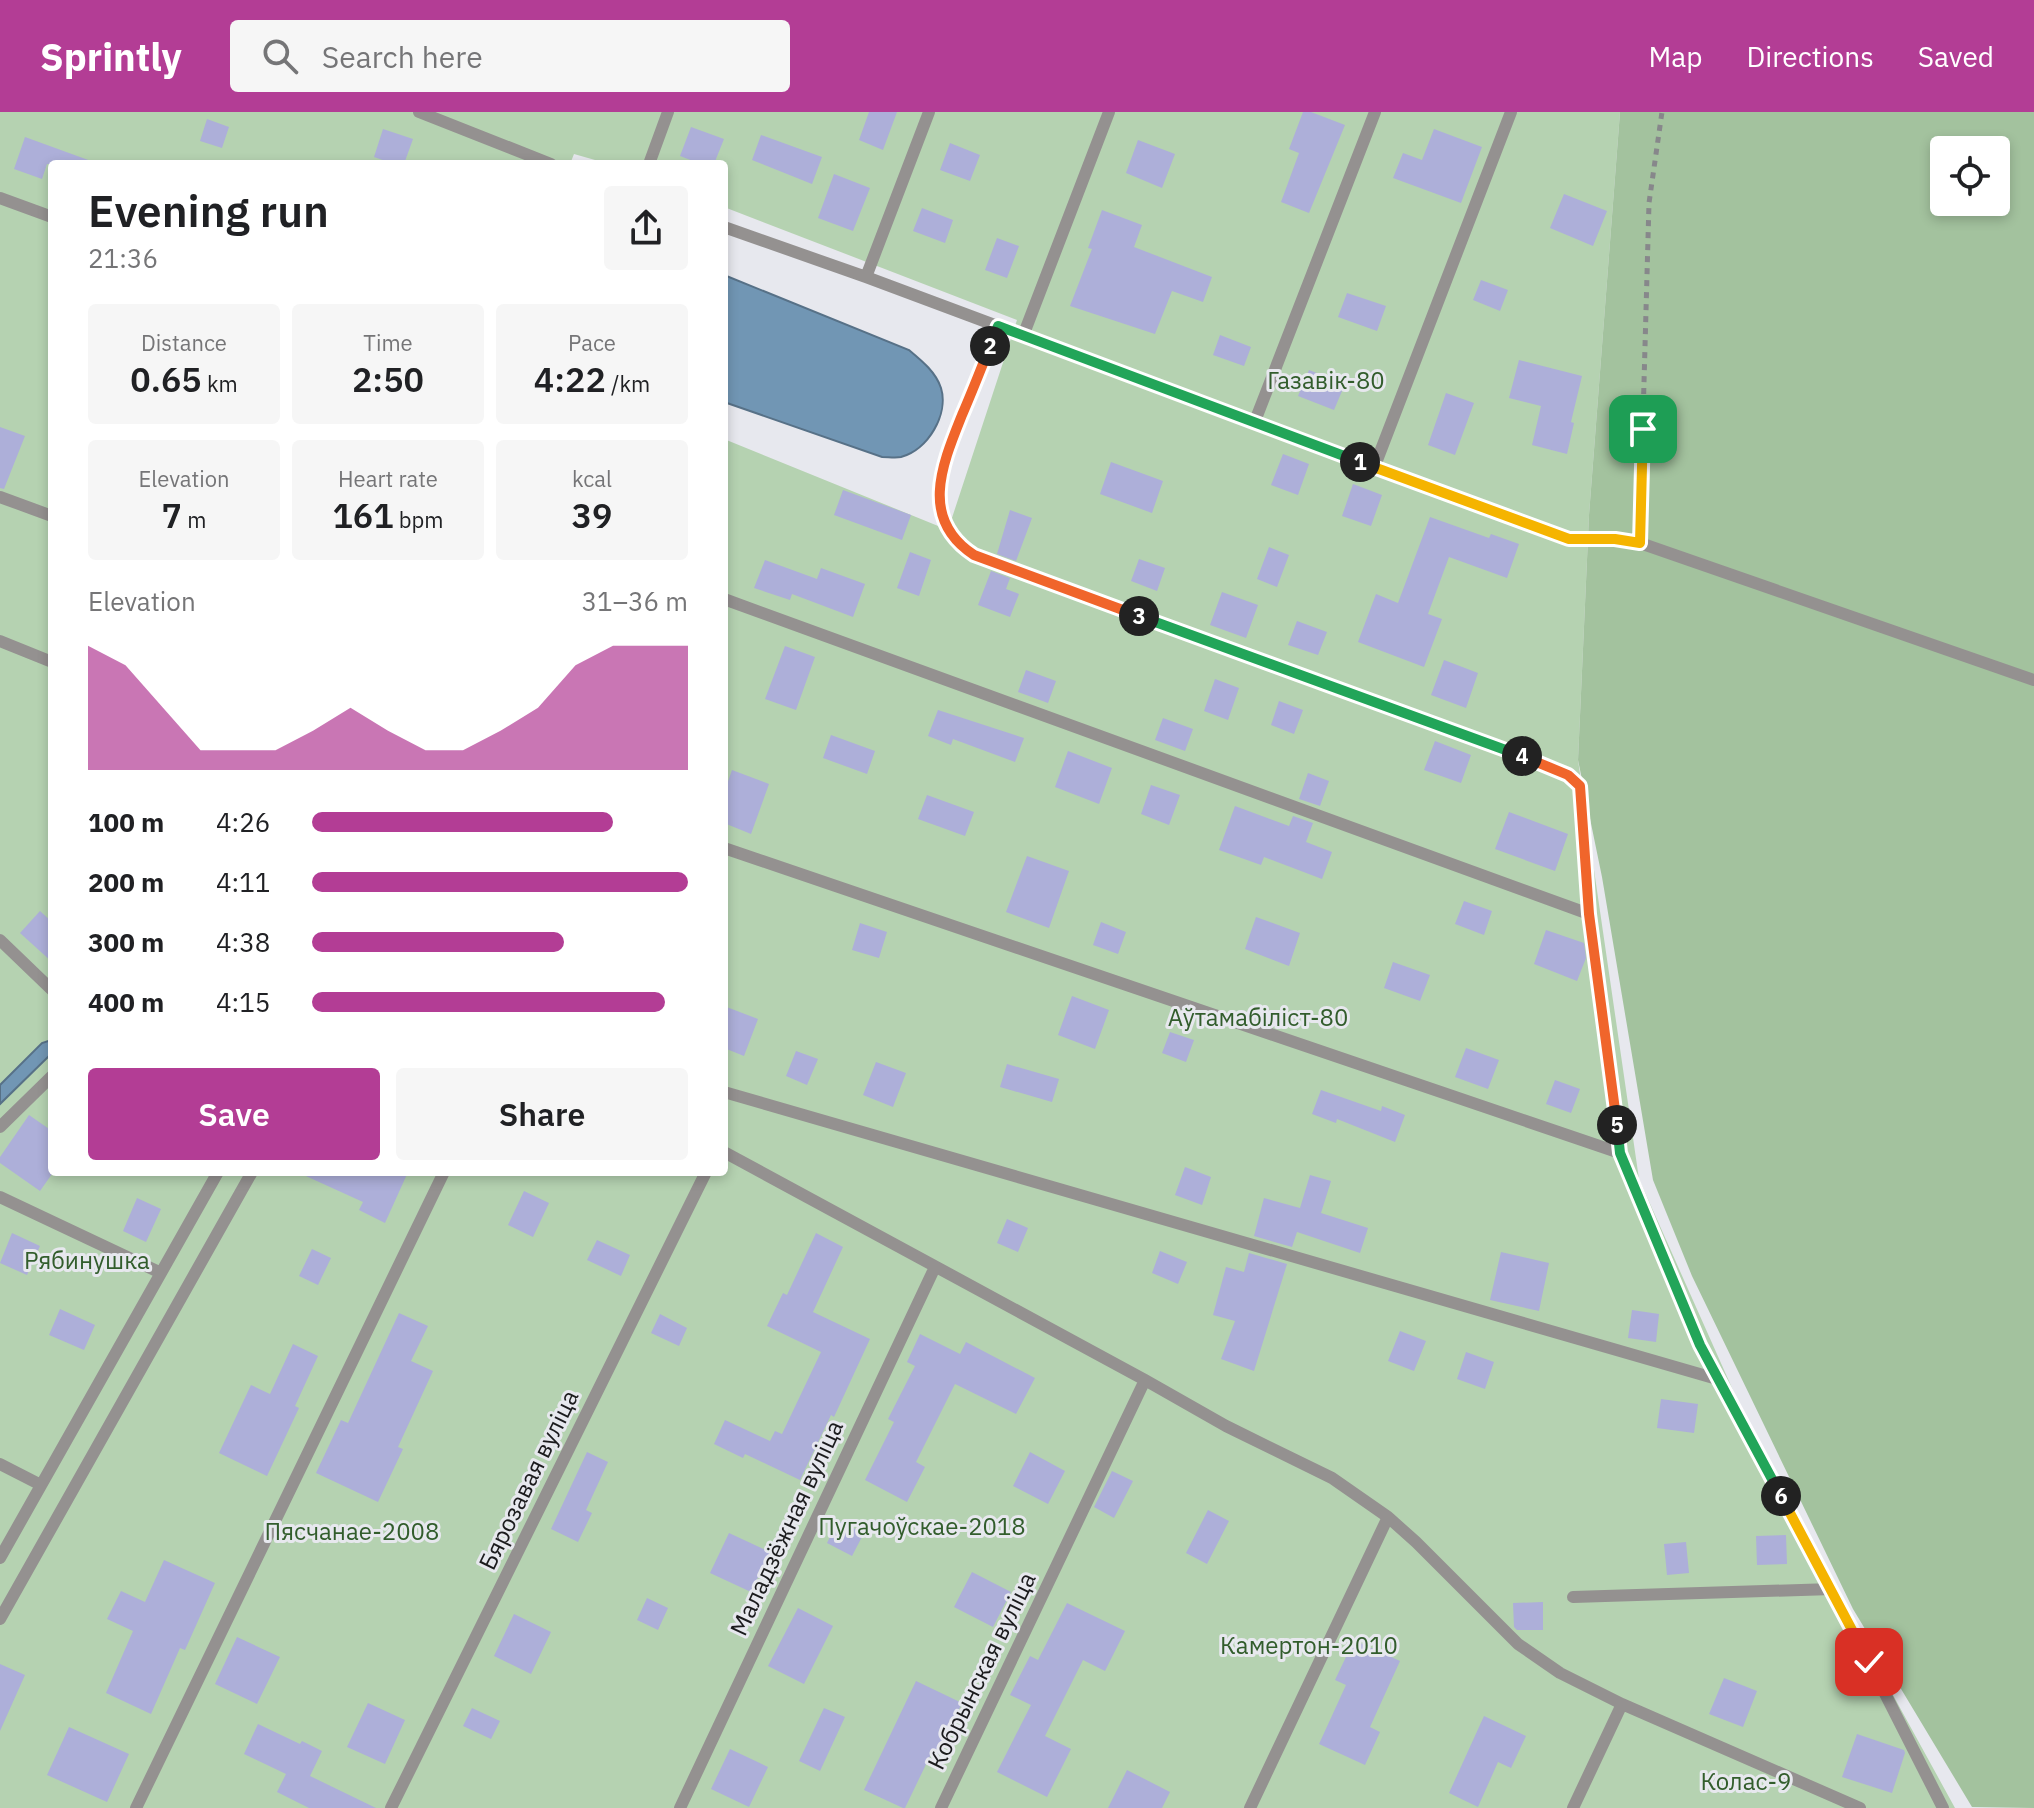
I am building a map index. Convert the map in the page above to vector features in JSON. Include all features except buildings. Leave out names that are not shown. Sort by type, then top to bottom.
[{"type":"lane","points":[[419,112],[519,158]]},
{"type":"lane","points":[[650,160],[668,112]]},
{"type":"lane","points":[[866,277],[929,112]]},
{"type":"lane","points":[[1023,336],[1109,112]]},
{"type":"lane","points":[[1255,421],[1375,112]]},
{"type":"lane","points":[[1374,468],[1511,112]]},
{"type":"lane","points":[[0,198],[48,216]]},
{"type":"lane","points":[[728,228],[1569,539],[1615,539],[1640,543],[2034,680]]},
{"type":"lane","points":[[998,326],[947,454],[939,492],[940,510],[946,525],[963,548],[974,555],[1568,775],[1580,786],[1589,914],[1620,1153],[1717,1379],[1832,1589],[1943,1808]]},
{"type":"lane","points":[[0,497],[48,515]]},
{"type":"lane","points":[[728,600],[1589,914]]},
{"type":"lane","points":[[0,641],[48,660]]},
{"type":"lane","points":[[728,849],[1620,1153]]},
{"type":"lane","points":[[0,940],[48,986]]},
{"type":"lane","points":[[0,1127],[48,1080]]},
{"type":"lane","points":[[728,1093],[1717,1379]]},
{"type":"lane","points":[[728,1154],[1226,1426],[1332,1478],[1388,1517],[1518,1644],[1560,1673],[1622,1704],[1856,1807]]},
{"type":"lane","points":[[0,1558],[216,1176]]},
{"type":"lane","points":[[0,1619],[250,1176]]},
{"type":"lane","points":[[136,1808],[442,1176]]},
{"type":"lane","name":"Бярозавая вуліца","points":[[391,1808],[704,1176]]},
{"type":"lane","points":[[0,1197],[161,1273]]},
{"type":"lane","name":"Маладзёжная вуліца","points":[[680,1808],[935,1267]]},
{"type":"lane","name":"Кобрынская вуліца","points":[[941,1808],[1145,1380]]},
{"type":"lane","points":[[0,1464],[41,1485]]},
{"type":"lane","points":[[1250,1808],[1388,1517]]},
{"type":"lane","points":[[1573,1597],[1832,1589]]},
{"type":"lane","points":[[1573,1808],[1622,1704]]},
{"type":"path","points":[[1640,543],[1649,203],[1662,112]]},
{"type":"green space","points":[[0,112],[1620,112],[1589,515],[1578,760],[1639,1179],[1765,1462],[1955,1808],[0,1808]]},
{"type":"green space","points":[[1620,112],[2034,112],[2034,1808],[1972,1807],[1853,1609],[1692,1276],[1653,1180],[1602,877],[1578,760],[1589,515]]},
{"type":"water","points":[[728,277],[909,350],[932,372],[939,382],[943,398],[934,430],[911,453],[901,457],[882,457],[728,403]]},
{"type":"water","points":[[48,1041],[48,1057],[0,1104],[0,1085],[42,1043]]},
{"type":"route","points":[[1643,429],[1640,543],[1615,539],[1569,539],[998,326],[947,454],[939,492],[940,510],[953,537],[974,555],[1551,767],[1568,775],[1580,786],[1589,914],[1620,1153],[1700,1345],[1869,1662]]},
{"type":"park label","name":"Газавік-80","points":[[1326,381]]},
{"type":"park label","name":"Аўтамабіліст-80","points":[[1258,1018]]},
{"type":"park label","name":"Рябинушка","points":[[87,1261]]},
{"type":"park label","name":"Пугачоўскае-2018","points":[[922,1527]]},
{"type":"park label","name":"Пясчанае-2008","points":[[352,1532]]},
{"type":"park label","name":"Камертон-2010","points":[[1309,1646]]},
{"type":"park label","name":"Колас-9","points":[[1746,1782]]}]
